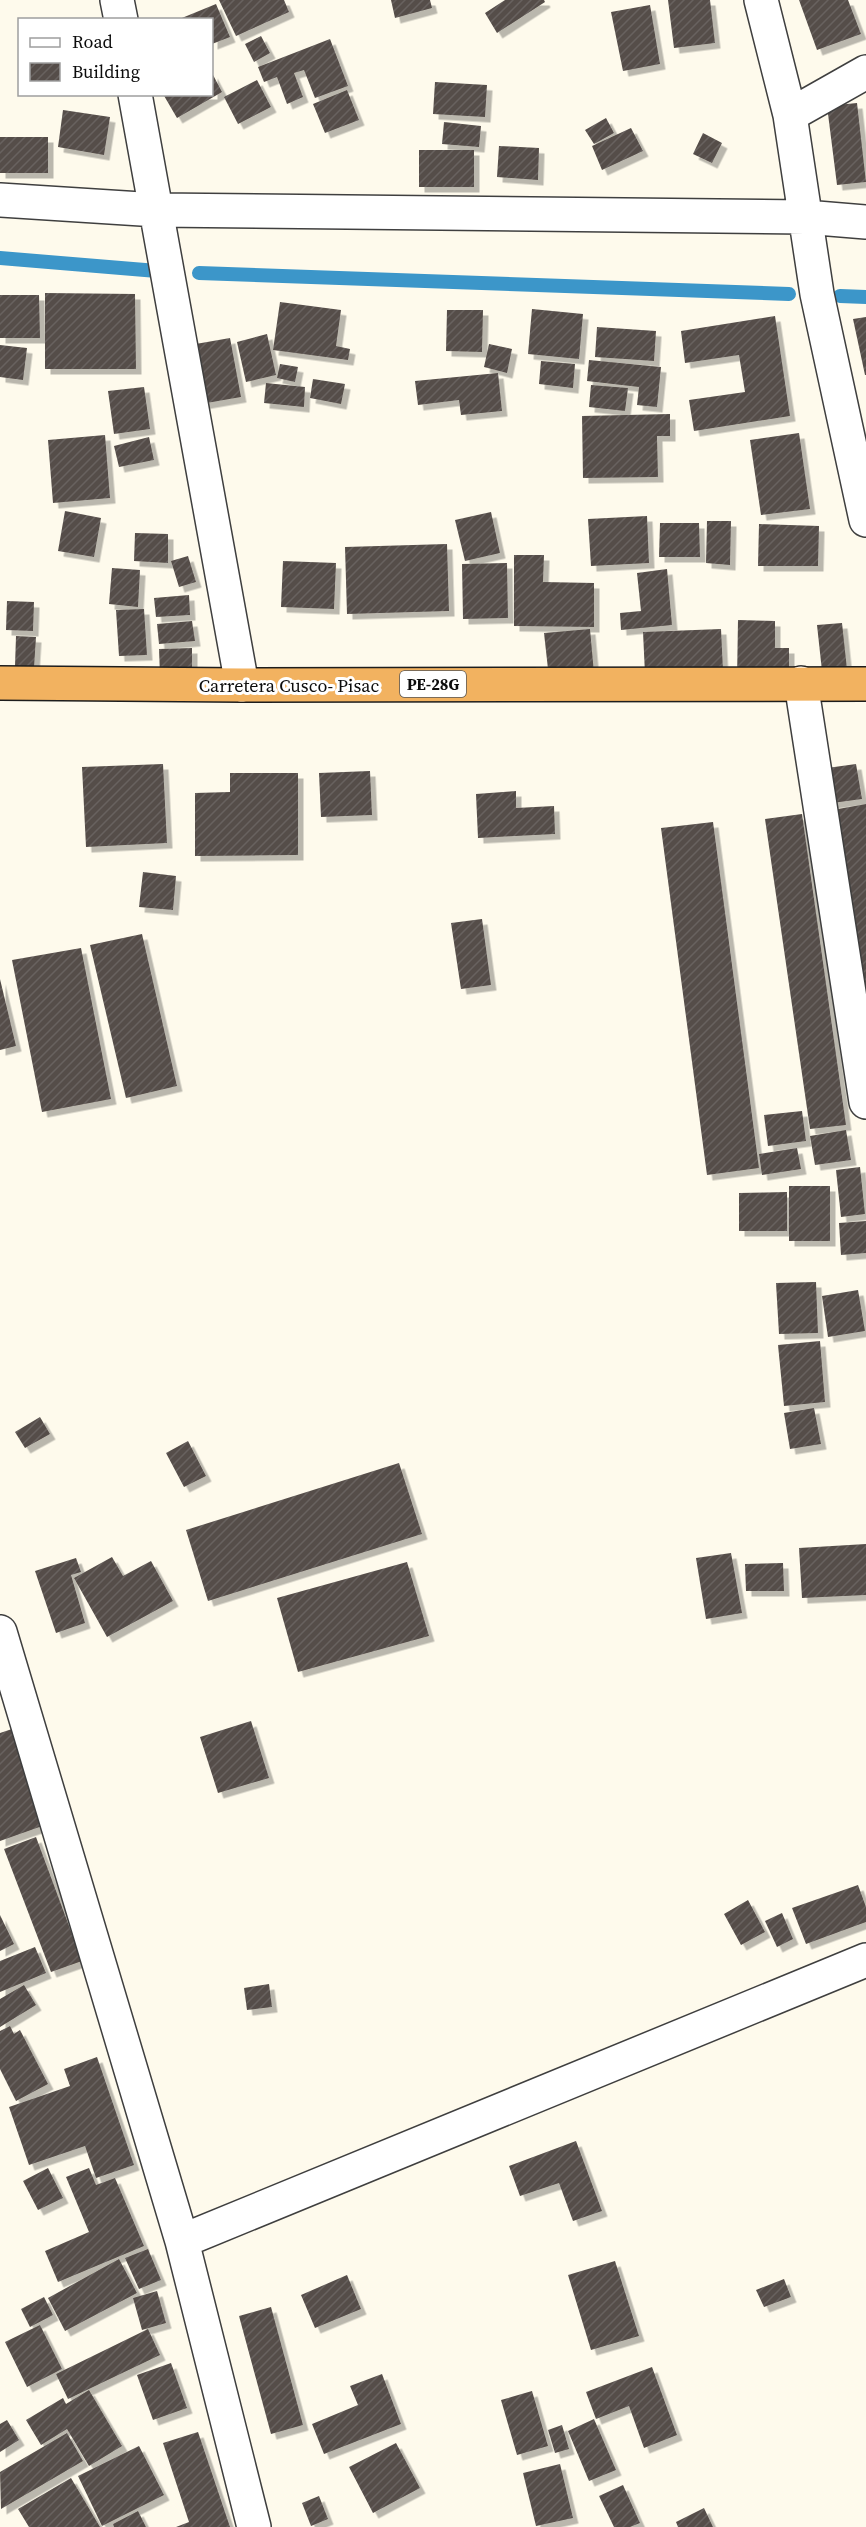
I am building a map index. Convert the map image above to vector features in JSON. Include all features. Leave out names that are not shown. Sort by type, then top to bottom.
[{"type":"highway","name":"Carretera Cusco- Pisac","points":[[0,683],[866,684]]},
{"type":"street","points":[[117,0],[121,18]]},
{"type":"street","points":[[761,0],[790,115],[817,294],[866,520]]},
{"type":"street","points":[[790,115],[866,72]]},
{"type":"street","points":[[135,96],[242,685]]},
{"type":"street","points":[[0,200],[157,210],[805,217],[866,222]]},
{"type":"street","points":[[801,683],[866,1102]]},
{"type":"street","points":[[0,1632],[182,2241],[254,2527]]},
{"type":"street","points":[[182,2241],[866,1960]]},
{"type":"building","points":[[219,0],[284,0],[289,12],[236,36]]},
{"type":"building","points":[[391,0],[430,0],[432,8],[395,18]]},
{"type":"building","points":[[505,0],[544,0],[545,2],[497,33],[485,13]]},
{"type":"building","points":[[668,0],[710,0],[715,43],[674,48]]},
{"type":"building","points":[[799,0],[848,0],[861,34],[817,50]]},
{"type":"building","points":[[216,4],[230,37],[213,44],[213,18],[182,18]]},
{"type":"building","points":[[650,5],[660,64],[623,71],[611,12]]},
{"type":"building","points":[[261,36],[270,53],[254,62],[245,44]]},
{"type":"building","points":[[330,39],[348,86],[315,98],[304,70],[294,73],[303,97],[287,104],[277,77],[264,82],[258,67]]},
{"type":"building","points":[[213,75],[222,92],[177,118],[164,96],[213,96]]},
{"type":"building","points":[[257,80],[271,107],[238,124],[224,97]]},
{"type":"building","points":[[435,82],[487,85],[485,117],[433,114]]},
{"type":"building","points":[[347,90],[359,120],[325,133],[313,104]]},
{"type":"building","points":[[857,103],[866,182],[837,185],[827,106]]},
{"type":"building","points":[[63,110],[110,117],[104,155],[58,147]]},
{"type":"building","points":[[606,118],[614,133],[594,144],[585,130]]},
{"type":"building","points":[[444,122],[481,126],[479,147],[442,144]]},
{"type":"building","points":[[631,128],[643,151],[602,170],[592,146]]},
{"type":"building","points":[[703,133],[722,143],[712,163],[693,154]]},
{"type":"building","points":[[0,137],[48,137],[48,173],[0,173]]},
{"type":"building","points":[[499,146],[539,148],[538,180],[497,177]]},
{"type":"building","points":[[419,150],[474,150],[474,187],[419,187]]},
{"type":"building","points":[[45,293],[135,294],[136,369],[45,369]]},
{"type":"building","points":[[0,295],[39,295],[40,338],[0,338]]},
{"type":"building","points":[[280,302],[341,310],[336,346],[350,349],[348,360],[273,350]]},
{"type":"building","points":[[532,309],[583,314],[579,359],[528,354]]},
{"type":"building","points":[[447,310],[483,310],[482,352],[446,351]]},
{"type":"building","points":[[775,316],[790,416],[694,431],[689,400],[745,392],[739,355],[685,363],[681,331]]},
{"type":"building","points":[[866,317],[866,375],[865,375],[853,319]]},
{"type":"building","points":[[597,327],[656,331],[654,361],[595,357]]},
{"type":"building","points":[[267,334],[276,375],[246,382],[237,342]]},
{"type":"building","points":[[230,338],[241,397],[201,404],[190,345]]},
{"type":"building","points":[[489,344],[512,349],[507,373],[484,367]]},
{"type":"building","points":[[0,345],[27,348],[23,380],[0,377]]},
{"type":"building","points":[[589,360],[661,367],[657,407],[637,405],[639,387],[587,381]]},
{"type":"building","points":[[541,361],[575,364],[573,388],[539,384]]},
{"type":"building","points":[[280,364],[298,367],[295,382],[277,378]]},
{"type":"building","points":[[498,373],[502,411],[461,415],[459,400],[418,405],[415,381]]},
{"type":"building","points":[[313,379],[345,384],[341,404],[310,398]]},
{"type":"building","points":[[266,383],[305,387],[304,407],[264,403]]},
{"type":"building","points":[[591,385],[628,388],[625,411],[589,407]]},
{"type":"building","points":[[144,387],[150,429],[114,434],[108,391]]},
{"type":"building","points":[[670,414],[670,436],[657,436],[658,477],[583,478],[582,416]]},
{"type":"building","points":[[799,433],[810,509],[761,515],[750,440]]},
{"type":"building","points":[[105,435],[110,498],[53,503],[48,440]]},
{"type":"building","points":[[149,437],[154,460],[119,467],[114,446]]},
{"type":"building","points":[[65,511],[101,518],[94,557],[58,551]]},
{"type":"building","points":[[491,512],[500,553],[465,561],[455,520]]},
{"type":"building","points":[[647,516],[649,563],[591,566],[588,519]]},
{"type":"building","points":[[707,521],[731,521],[730,565],[706,563]]},
{"type":"building","points":[[660,523],[699,523],[700,557],[659,557]]},
{"type":"building","points":[[759,524],[819,526],[818,566],[758,566]]},
{"type":"building","points":[[135,533],[168,534],[168,563],[134,561]]},
{"type":"building","points":[[447,544],[449,611],[347,614],[345,547]]},
{"type":"building","points":[[514,555],[544,555],[543,582],[594,583],[594,627],[514,626]]},
{"type":"building","points":[[188,556],[196,582],[179,587],[171,561]]},
{"type":"building","points":[[283,561],[336,563],[334,609],[281,607]]},
{"type":"building","points":[[507,563],[508,618],[463,619],[462,564]]},
{"type":"building","points":[[112,568],[140,570],[138,607],[109,604]]},
{"type":"building","points":[[667,569],[672,625],[621,630],[620,613],[641,611],[637,573]]},
{"type":"building","points":[[189,595],[190,615],[156,617],[154,598]]},
{"type":"building","points":[[7,601],[34,602],[33,631],[6,630]]},
{"type":"building","points":[[144,609],[147,655],[119,656],[116,610]]},
{"type":"building","points":[[738,620],[775,621],[775,648],[789,648],[789,681],[737,680]]},
{"type":"building","points":[[192,621],[195,641],[159,644],[157,624]]},
{"type":"building","points":[[842,623],[847,669],[822,671],[817,625]]},
{"type":"building","points":[[590,629],[594,673],[549,678],[544,633]]},
{"type":"building","points":[[721,629],[723,670],[645,674],[643,632]]},
{"type":"building","points":[[16,636],[36,637],[34,668],[15,666]]},
{"type":"building","points":[[192,648],[192,675],[160,675],[159,649]]},
{"type":"building","points":[[163,764],[167,843],[86,847],[82,767]]},
{"type":"building","points":[[856,764],[862,799],[825,804],[820,769]]},
{"type":"building","points":[[370,771],[372,815],[321,817],[319,773]]},
{"type":"building","points":[[230,773],[298,773],[298,855],[195,856],[195,793],[230,792]]},
{"type":"building","points":[[516,791],[516,808],[554,806],[555,834],[478,838],[476,794]]},
{"type":"building","points":[[866,804],[866,1027],[827,811]]},
{"type":"building","points":[[802,814],[846,1125],[810,1129],[765,819]]},
{"type":"building","points":[[713,822],[759,1168],[707,1175],[661,828]]},
{"type":"building","points":[[143,872],[176,876],[173,910],[139,907]]},
{"type":"building","points":[[482,919],[491,985],[461,989],[451,923]]},
{"type":"building","points":[[142,934],[177,1086],[126,1098],[90,945]]},
{"type":"building","points":[[81,948],[111,1099],[42,1112],[12,960]]},
{"type":"building","points":[[0,979],[16,1046],[0,1050]]},
{"type":"building","points":[[802,1111],[806,1141],[768,1146],[764,1115]]},
{"type":"building","points":[[846,1130],[851,1160],[815,1165],[810,1136]]},
{"type":"building","points":[[797,1148],[801,1169],[762,1175],[759,1154]]},
{"type":"building","points":[[860,1167],[865,1214],[841,1217],[836,1170]]},
{"type":"building","points":[[789,1186],[830,1186],[830,1241],[789,1241]]},
{"type":"building","points":[[787,1192],[787,1231],[739,1231],[739,1193]]},
{"type":"building","points":[[866,1221],[866,1253],[841,1255],[839,1223]]},
{"type":"building","points":[[816,1282],[818,1333],[779,1334],[776,1283]]},
{"type":"building","points":[[858,1290],[865,1331],[828,1337],[822,1296]]},
{"type":"building","points":[[820,1341],[825,1402],[784,1406],[778,1345]]},
{"type":"building","points":[[814,1408],[821,1444],[790,1449],[784,1413]]},
{"type":"building","points":[[40,1417],[50,1434],[25,1448],[15,1432]]},
{"type":"building","points":[[188,1441],[206,1476],[184,1487],[166,1453]]},
{"type":"building","points":[[399,1463],[422,1534],[208,1601],[186,1530]]},
{"type":"building","points":[[866,1544],[866,1595],[802,1598],[799,1548]]},
{"type":"building","points":[[731,1553],[742,1613],[706,1619],[696,1558]]},
{"type":"building","points":[[112,1557],[123,1576],[151,1561],[173,1601],[107,1637],[74,1578]]},
{"type":"building","points":[[76,1558],[81,1572],[71,1575],[85,1623],[56,1633],[35,1571]]},
{"type":"building","points":[[407,1562],[429,1636],[298,1672],[277,1598]]},
{"type":"building","points":[[783,1563],[784,1591],[746,1591],[745,1564]]},
{"type":"building","points":[[251,1721],[269,1778],[218,1793],[200,1737]]},
{"type":"building","points":[[15,1728],[48,1824],[0,1841],[0,1733]]},
{"type":"building","points":[[36,1837],[82,1961],[51,1972],[4,1849]]},
{"type":"building","points":[[858,1885],[866,1907],[866,1922],[806,1944],[792,1908]]},
{"type":"building","points":[[748,1900],[765,1932],[741,1945],[724,1914]]},
{"type":"building","points":[[782,1913],[793,1939],[777,1947],[765,1921]]},
{"type":"building","points":[[0,1915],[14,1944],[0,1951]]},
{"type":"building","points":[[35,1947],[46,1973],[0,1992],[0,1961]]},
{"type":"building","points":[[269,1984],[272,2007],[247,2010],[244,1988]]},
{"type":"building","points":[[24,1985],[36,2005],[0,2027],[0,1999]]},
{"type":"building","points":[[10,2026],[14,2034],[20,2030],[48,2084],[16,2101],[0,2069],[0,2031]]},
{"type":"building","points":[[97,2057],[134,2165],[96,2178],[85,2146],[29,2165],[9,2107],[70,2086],[64,2069]]},
{"type":"building","points":[[576,2141],[602,2211],[573,2221],[559,2183],[520,2196],[509,2166]]},
{"type":"building","points":[[48,2168],[63,2198],[38,2210],[23,2181]]},
{"type":"building","points":[[89,2168],[96,2185],[115,2178],[144,2246],[58,2282],[45,2251],[89,2232],[66,2177]]},
{"type":"building","points":[[148,2249],[161,2280],[139,2289],[125,2258]]},
{"type":"building","points":[[119,2259],[137,2293],[65,2331],[48,2298]]},
{"type":"building","points":[[615,2261],[639,2336],[591,2350],[568,2275]]},
{"type":"building","points":[[347,2275],[361,2309],[315,2328],[301,2295]]},
{"type":"building","points":[[784,2279],[791,2297],[764,2307],[756,2290]]},
{"type":"building","points":[[157,2291],[166,2323],[142,2330],[133,2298]]},
{"type":"building","points":[[44,2297],[53,2315],[30,2327],[21,2309]]},
{"type":"building","points":[[271,2307],[303,2425],[271,2434],[239,2316]]},
{"type":"building","points":[[40,2325],[62,2369],[27,2387],[5,2342]]},
{"type":"building","points":[[148,2329],[160,2355],[68,2399],[56,2374]]},
{"type":"building","points":[[171,2363],[187,2408],[153,2420],[137,2375]]},
{"type":"building","points":[[652,2367],[677,2435],[644,2448],[629,2406],[596,2419],[586,2392]]},
{"type":"building","points":[[382,2374],[401,2424],[324,2454],[312,2424],[358,2405],[350,2386]]},
{"type":"building","points":[[89,2390],[122,2446],[89,2466],[67,2429],[41,2445],[26,2420],[63,2398],[66,2404]]},
{"type":"building","points":[[532,2391],[548,2446],[517,2455],[501,2400]]},
{"type":"building","points":[[594,2419],[616,2470],[589,2481],[568,2431]]},
{"type":"building","points":[[7,2420],[19,2440],[0,2452],[0,2424]]},
{"type":"building","points":[[562,2425],[569,2449],[555,2453],[548,2430]]},
{"type":"building","points":[[198,2432],[230,2527],[176,2527],[189,2522],[163,2443]]},
{"type":"building","points":[[67,2433],[83,2461],[1,2509],[0,2472]]},
{"type":"building","points":[[396,2443],[420,2488],[373,2513],[349,2467]]},
{"type":"building","points":[[139,2446],[164,2495],[102,2526],[78,2476]]},
{"type":"building","points":[[560,2464],[573,2518],[536,2526],[523,2473]]},
{"type":"building","points":[[71,2478],[100,2527],[29,2527],[18,2509]]},
{"type":"building","points":[[623,2485],[640,2523],[630,2527],[614,2527],[599,2496]]},
{"type":"building","points":[[319,2496],[328,2519],[311,2526],[302,2503]]},
{"type":"building","points":[[704,2508],[713,2527],[678,2527],[676,2522]]},
{"type":"building","points":[[138,2511],[146,2527],[114,2527],[113,2524]]},
{"type":"waterway","points":[[0,258],[157,271]]},
{"type":"waterway","points":[[199,273],[789,294]]},
{"type":"waterway","points":[[840,296],[866,297]]}]
